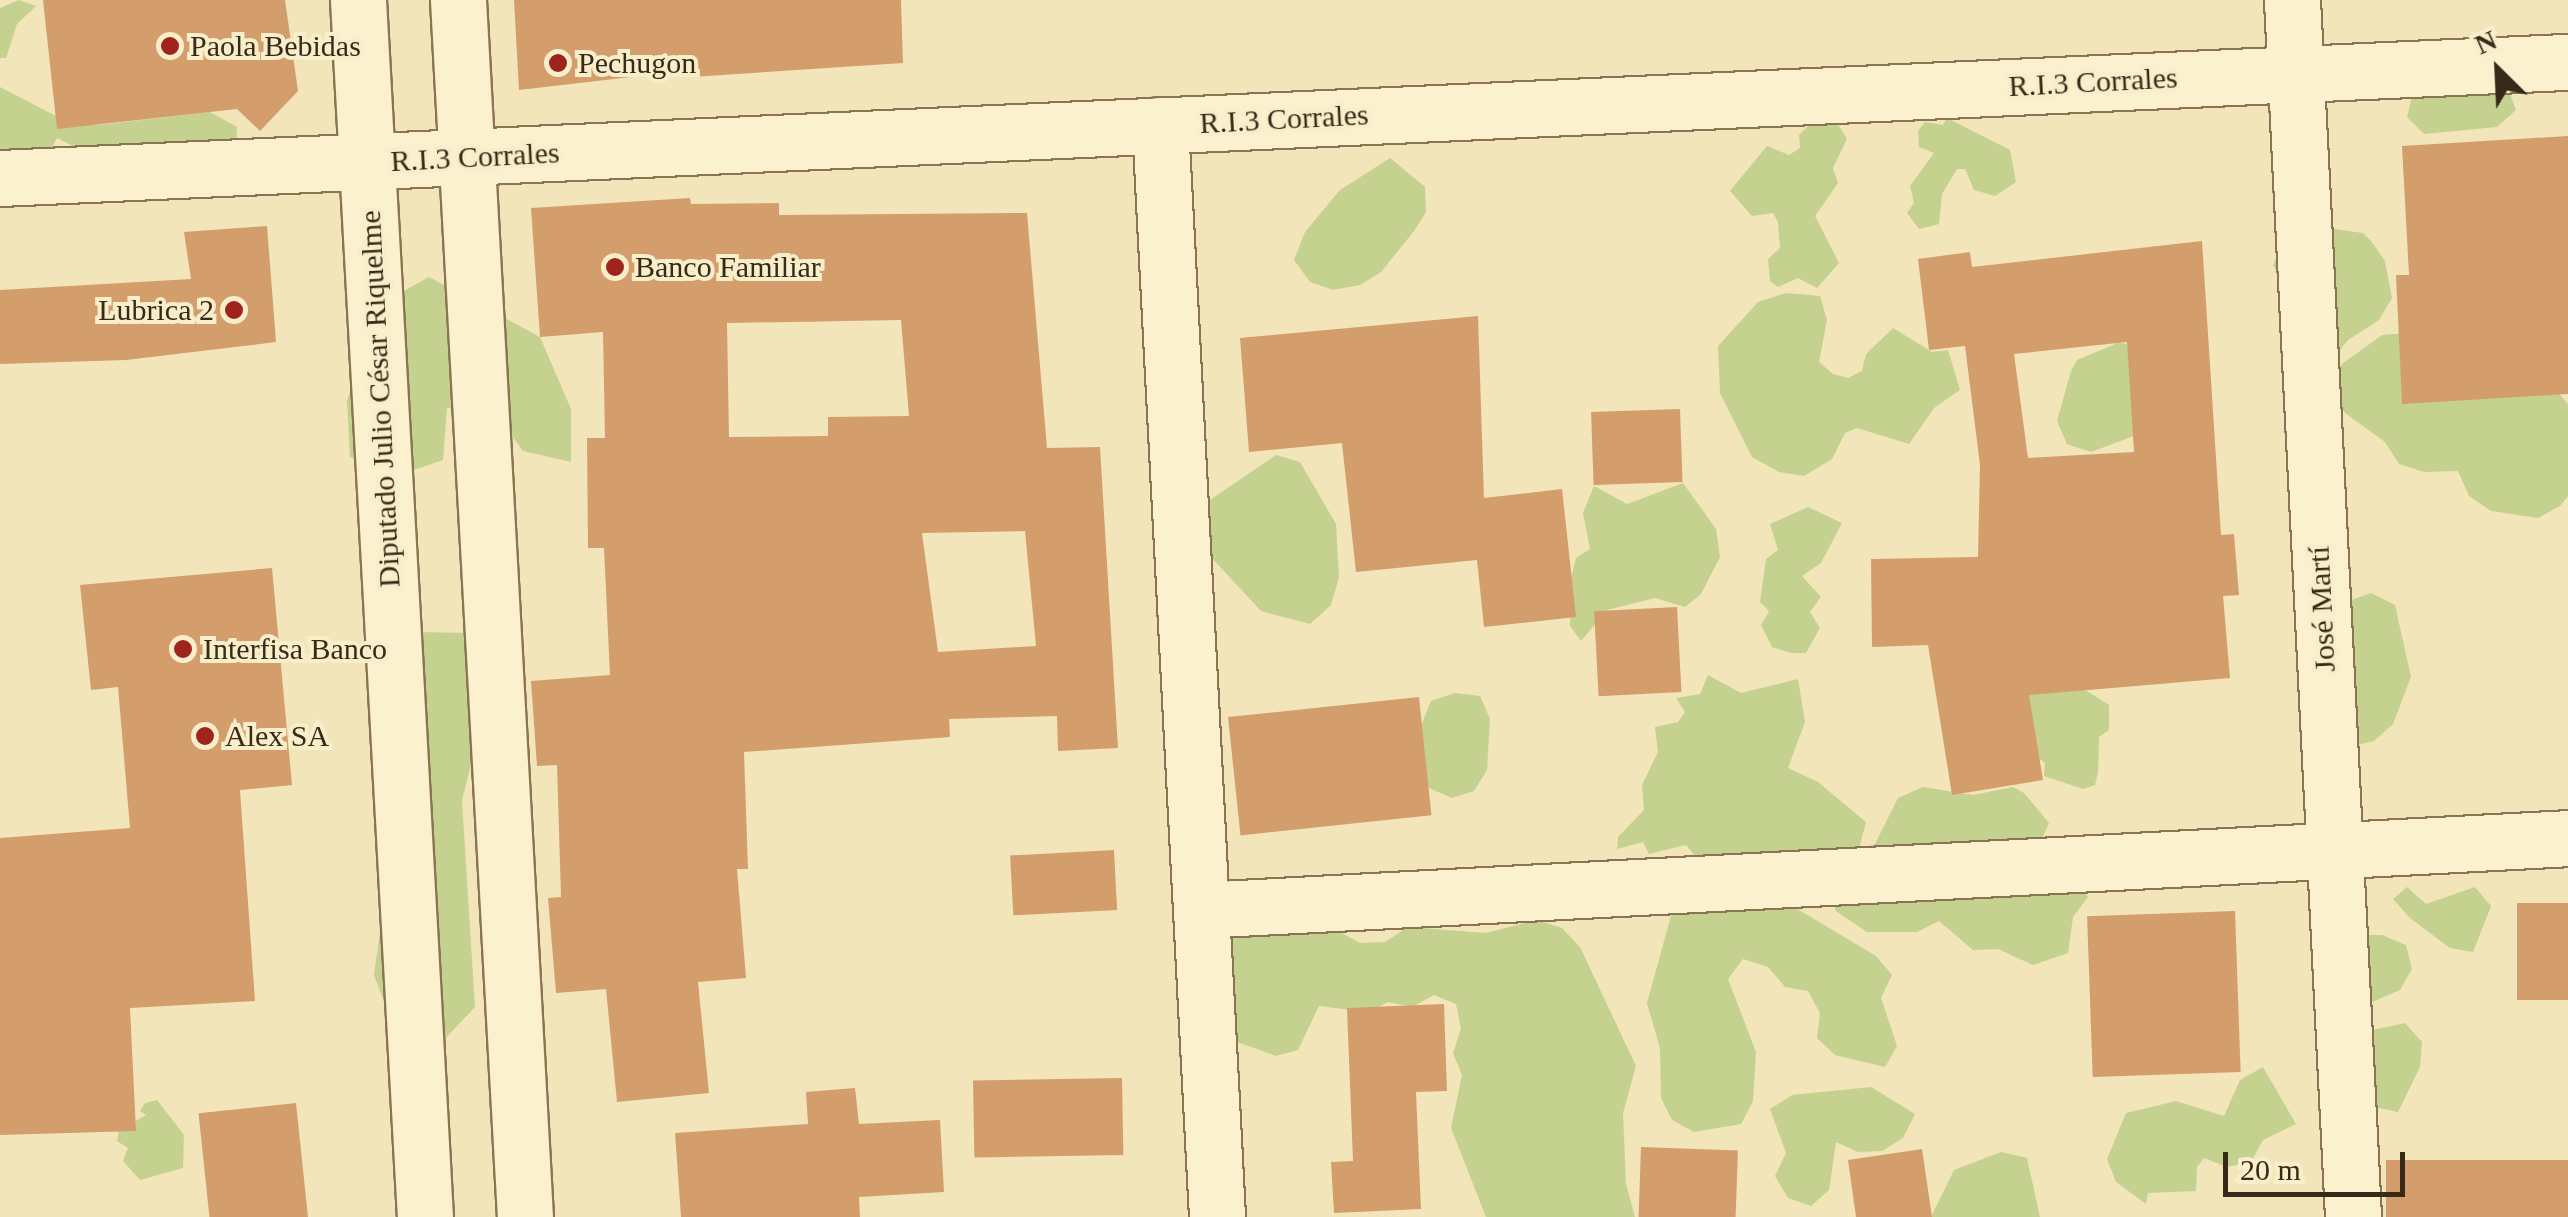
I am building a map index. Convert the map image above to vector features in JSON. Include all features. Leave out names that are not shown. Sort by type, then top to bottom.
[{"type":"street","name":"Diputado Julio César Riquelme","points":[[358,0],[424,1217]]},
{"type":"street","points":[[458,0],[524,1217]]},
{"type":"street","name":"José Martí","points":[[2292,0],[2353,1217]]},
{"type":"street","name":"R.I.3 Corrales","points":[[0,178],[2568,62]]},
{"type":"street","points":[[1160,125],[1217,1217]]},
{"type":"street","points":[[1201,910],[2568,838]]},
{"type":"green space","points":[[19,0],[36,6],[17,24],[6,58],[0,58],[0,8]]},
{"type":"green space","points":[[0,87],[54,115],[99,125],[210,112],[237,127],[236,148],[75,175],[71,145],[57,138],[36,177],[0,178]]},
{"type":"green space","points":[[2508,88],[2516,110],[2497,127],[2424,134],[2407,117],[2414,89]]},
{"type":"green space","points":[[1947,118],[2010,150],[2016,182],[1995,196],[1974,190],[1965,169],[1957,169],[1942,194],[1939,224],[1919,229],[1907,213],[1914,203],[1910,186],[1934,153],[1919,147],[1918,131],[1925,122],[1943,125]]},
{"type":"green space","points":[[1813,121],[1838,124],[1847,139],[1833,168],[1838,183],[1815,216],[1839,263],[1817,288],[1798,278],[1778,287],[1770,281],[1768,259],[1780,248],[1778,222],[1773,213],[1752,216],[1730,191],[1767,146],[1789,155],[1800,148],[1799,135]]},
{"type":"green space","points":[[1390,158],[1425,187],[1426,212],[1414,231],[1381,272],[1360,285],[1333,290],[1310,282],[1294,260],[1305,232],[1340,190]]},
{"type":"green space","points":[[2326,228],[2363,233],[2371,241],[2385,261],[2392,298],[2379,320],[2348,340],[2331,360],[2273,265],[2278,254]]},
{"type":"green space","points":[[429,277],[540,337],[571,409],[571,462],[523,451],[494,411],[447,408],[443,460],[396,476],[350,457],[347,401],[382,303]]},
{"type":"green space","points":[[1786,293],[1820,296],[1827,320],[1819,362],[1833,374],[1848,378],[1862,371],[1866,354],[1893,328],[1932,352],[1948,350],[1960,390],[1934,408],[1909,444],[1857,428],[1845,433],[1832,459],[1804,476],[1779,472],[1752,457],[1720,393],[1718,346],[1758,302]]},
{"type":"green space","points":[[2382,335],[2509,335],[2568,404],[2568,496],[2560,506],[2538,518],[2491,511],[2469,496],[2458,471],[2424,472],[2399,464],[2385,442],[2345,413],[2333,391],[2342,364]]},
{"type":"green space","points":[[2118,343],[2132,344],[2139,434],[2091,452],[2067,444],[2057,421],[2071,371],[2077,360]]},
{"type":"green space","points":[[1276,455],[1300,462],[1336,524],[1339,577],[1331,605],[1310,624],[1261,611],[1210,556],[1207,502]]},
{"type":"green space","points":[[1683,483],[1716,529],[1720,557],[1701,594],[1685,607],[1655,598],[1607,610],[1581,641],[1570,626],[1570,582],[1576,558],[1590,549],[1583,513],[1594,486],[1627,504]]},
{"type":"green space","points":[[1808,507],[1842,523],[1821,563],[1802,576],[1821,597],[1810,612],[1820,628],[1806,653],[1791,653],[1772,647],[1761,625],[1769,611],[1760,602],[1766,559],[1778,550],[1770,524]]},
{"type":"green space","points":[[2371,593],[2395,605],[2411,677],[2393,724],[2374,741],[2348,747],[2346,602]]},
{"type":"green space","points":[[418,632],[469,633],[475,749],[462,800],[475,1007],[440,1044],[392,1023],[374,975],[381,926],[401,874]]},
{"type":"green space","points":[[2058,673],[2109,705],[2109,730],[2099,737],[2095,785],[2083,789],[2044,776],[2045,763],[2027,749],[2027,692]]},
{"type":"green space","points":[[1708,675],[1741,693],[1798,679],[1805,722],[1788,768],[1818,782],[1866,822],[1859,849],[1875,844],[1898,798],[1923,787],[1973,795],[2013,787],[2024,793],[2049,823],[2040,844],[2088,897],[2073,917],[2068,953],[2033,965],[1998,949],[1973,950],[1939,921],[1917,932],[1867,932],[1836,911],[1831,899],[1701,863],[1686,845],[1649,854],[1643,842],[1617,849],[1618,837],[1644,810],[1642,785],[1658,752],[1655,727],[1678,722],[1685,712],[1676,698],[1700,694]]},
{"type":"green space","points":[[1455,693],[1480,696],[1490,719],[1487,770],[1474,791],[1452,798],[1429,788],[1417,767],[1414,743],[1431,701]]},
{"type":"green space","points":[[2407,887],[2426,904],[2475,887],[2491,906],[2473,952],[2450,948],[2410,918],[2393,899]]},
{"type":"green space","points":[[1789,904],[1876,956],[1892,975],[1881,998],[1897,1046],[1885,1067],[1835,1055],[1817,1038],[1820,1013],[1808,991],[1785,987],[1768,967],[1743,959],[1728,979],[1756,1052],[1753,1101],[1741,1124],[1694,1132],[1672,1120],[1661,1098],[1660,1048],[1647,1003],[1672,912]]},
{"type":"green space","points":[[1537,920],[1562,928],[1580,947],[1636,1066],[1623,1113],[1626,1184],[1635,1217],[1486,1217],[1451,1128],[1462,1075],[1453,1053],[1461,1028],[1456,1004],[1434,995],[1412,1007],[1388,1002],[1368,1012],[1319,1006],[1298,1050],[1276,1056],[1212,1033],[1214,940],[1236,928],[1338,931],[1360,943],[1385,942],[1408,927],[1486,933]]},
{"type":"green space","points":[[2357,935],[2382,935],[2406,945],[2412,969],[2400,990],[2354,1010]]},
{"type":"green space","points":[[2405,1023],[2422,1042],[2420,1067],[2398,1112],[2361,1104],[2354,1034]]},
{"type":"green space","points":[[2263,1067],[2296,1124],[2263,1140],[2251,1162],[2227,1167],[2204,1158],[2197,1167],[2196,1191],[2148,1193],[2146,1204],[2116,1182],[2107,1159],[2126,1113],[2176,1101],[2224,1116],[2240,1080]]},
{"type":"green space","points":[[1871,1087],[1915,1114],[1903,1138],[1882,1151],[1858,1152],[1836,1142],[1829,1190],[1811,1206],[1788,1198],[1775,1176],[1786,1153],[1770,1109],[1792,1095]]},
{"type":"green space","points":[[157,1100],[184,1135],[183,1168],[140,1180],[123,1161],[128,1148],[117,1141],[119,1131],[146,1115],[140,1111],[145,1103]]},
{"type":"green space","points":[[2001,1152],[2027,1158],[2040,1217],[1931,1217],[1954,1170]]},
{"type":"building","name":"Paola Bebidas","points":[[43,0],[285,0],[298,91],[260,131],[237,109],[57,129]]},
{"type":"building","points":[[514,0],[901,0],[903,63],[692,77],[692,70],[519,90]]},
{"type":"building","points":[[2568,136],[2568,394],[2402,404],[2396,275],[2409,275],[2402,146]]},
{"type":"building","points":[[690,198],[691,204],[779,203],[779,215],[1027,213],[1047,448],[1100,447],[1118,748],[1058,751],[1057,716],[949,719],[950,737],[744,752],[748,869],[737,869],[746,978],[698,982],[709,1093],[617,1102],[606,989],[556,993],[548,898],[561,897],[557,765],[537,766],[531,681],[610,675],[604,548],[588,548],[587,438],[605,438],[603,332],[540,337],[531,208]],"holes":[[[901,320],[909,416],[828,417],[828,436],[729,437],[727,323]],[[1025,531],[1036,646],[938,652],[922,533]]]},
{"type":"building","points":[[267,226],[276,342],[126,360],[0,364],[0,290],[191,279],[184,232]]},
{"type":"building","points":[[2202,241],[2221,535],[2234,534],[2239,595],[2223,596],[2230,678],[2029,695],[2043,780],[1952,795],[1928,645],[1872,647],[1871,559],[1978,557],[1980,465],[1965,346],[1929,350],[1918,259],[1970,252],[1972,267]],"holes":[[[2127,342],[2134,452],[2028,458],[2014,354]]]},
{"type":"building","points":[[1478,316],[1484,498],[1562,489],[1576,617],[1484,627],[1477,560],[1356,572],[1342,443],[1249,452],[1240,338]]},
{"type":"building","points":[[1680,409],[1683,482],[1594,485],[1591,412]]},
{"type":"building","points":[[272,568],[292,785],[240,790],[255,1001],[130,1008],[136,1131],[0,1135],[0,838],[130,828],[118,687],[91,690],[80,585]]},
{"type":"building","points":[[1677,607],[1681,692],[1599,696],[1594,611]]},
{"type":"building","points":[[1419,697],[1431,815],[1240,835],[1228,717]]},
{"type":"building","points":[[1114,850],[1117,910],[1013,915],[1010,855]]},
{"type":"building","points":[[2517,903],[2568,903],[2568,1000],[2517,1000]]},
{"type":"building","points":[[2235,911],[2241,1072],[2093,1077],[2087,916]]},
{"type":"building","points":[[1444,1004],[1447,1091],[1416,1092],[1421,1209],[1334,1213],[1331,1162],[1353,1161],[1347,1008]]},
{"type":"building","points":[[1122,1078],[1123,1155],[974,1158],[973,1081]]},
{"type":"building","points":[[855,1088],[859,1124],[940,1120],[944,1192],[859,1197],[860,1217],[681,1217],[675,1133],[808,1124],[806,1092]]},
{"type":"building","points":[[296,1103],[308,1217],[209,1217],[199,1113]]},
{"type":"building","points":[[1641,1147],[1738,1150],[1736,1217],[1639,1217]]},
{"type":"building","points":[[1922,1149],[1932,1217],[1856,1217],[1848,1160]]},
{"type":"building","points":[[2386,1160],[2568,1160],[2568,1217],[2386,1217]]},
{"type":"place","name":"Paola Bebidas","points":[[170,46]]},
{"type":"place","name":"Pechugon","points":[[558,63]]},
{"type":"place","name":"Banco Familiar","points":[[615,267]]},
{"type":"place","name":"Lubrica 2","points":[[234,310]]},
{"type":"place","name":"Interfisa Banco","points":[[183,649]]},
{"type":"place","name":"Alex SA","points":[[205,736]]}]
